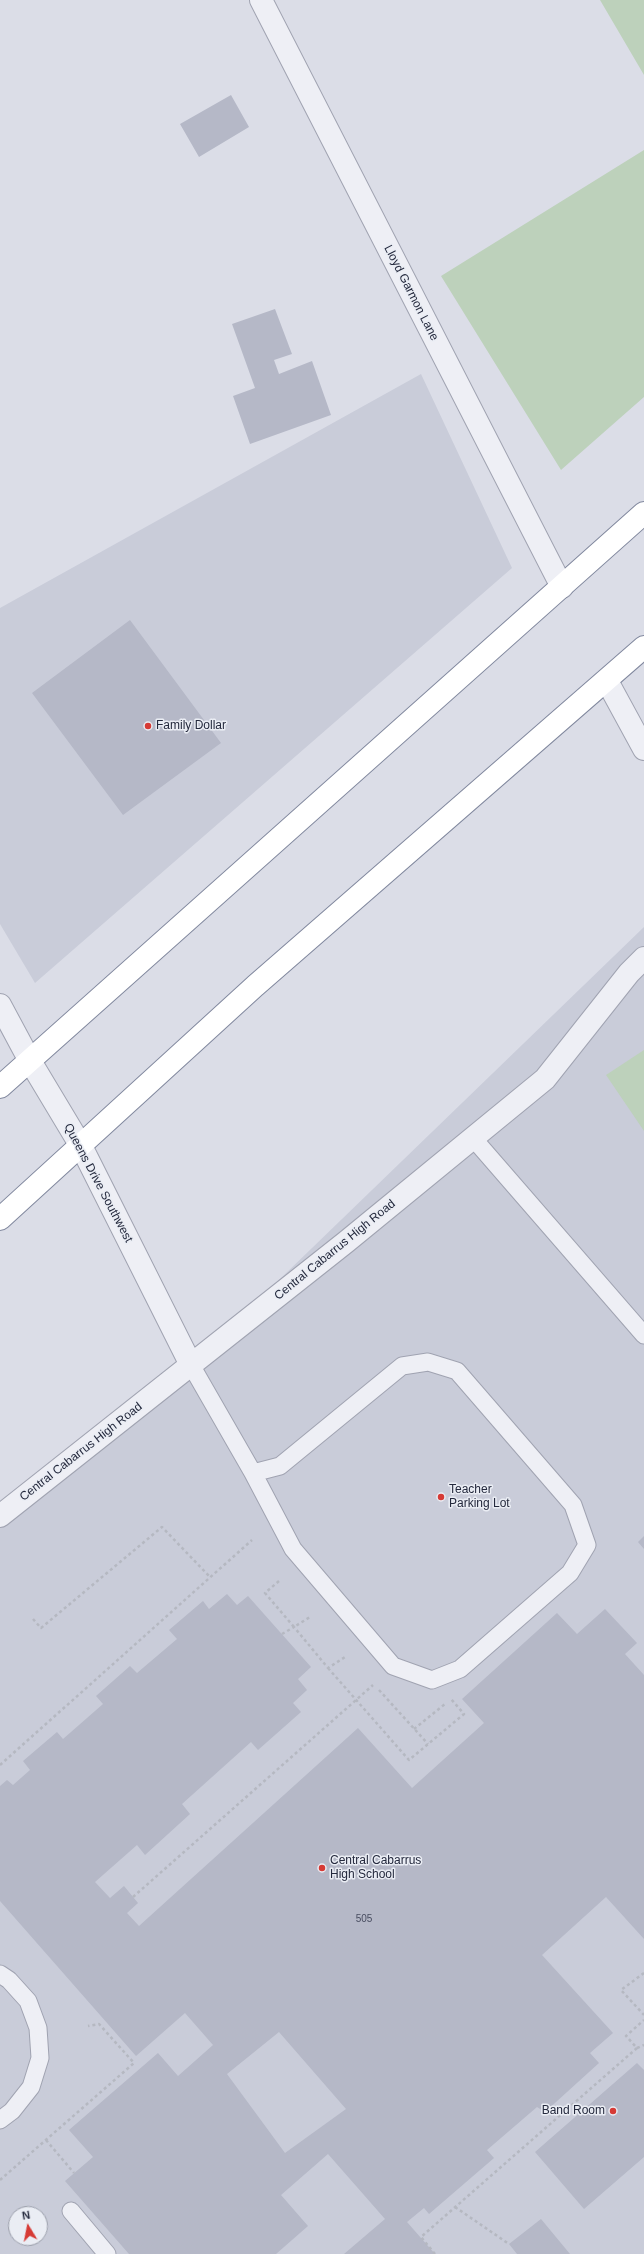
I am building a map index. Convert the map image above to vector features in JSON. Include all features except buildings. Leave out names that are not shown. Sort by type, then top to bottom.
[{"type":"highway","points":[[0,1087],[644,513]]},
{"type":"highway","points":[[0,1218],[81,1146],[255,986],[644,647]]},
{"type":"street","name":"Lloyd Garmon Lane","points":[[261,0],[562,587]]},
{"type":"street","points":[[606,681],[644,749]]},
{"type":"street","name":"Central Cabarrus High Road","points":[[0,1516],[191,1365],[473,1138],[545,1078],[629,973],[644,958]]},
{"type":"street","name":"Queens Drive Southwest","points":[[0,1005],[30,1061],[81,1146],[191,1365]]},
{"type":"lane","points":[[473,1138],[644,1335]]},
{"type":"lane","points":[[191,1365],[253,1473],[293,1549],[393,1666],[432,1680],[460,1669],[570,1573],[587,1545],[573,1505],[457,1371],[428,1362],[402,1366],[280,1466],[253,1473]]},
{"type":"lane","points":[[0,1974],[9,1980],[28,2001],[38,2028],[40,2058],[31,2087],[12,2111],[0,2120]]},
{"type":"lane","points":[[71,2211],[107,2254]]},
{"type":"path","points":[[33,1620],[41,1628],[162,1527],[210,1578]]},
{"type":"path","points":[[0,1765],[252,1540]]},
{"type":"path","points":[[280,1581],[265,1593],[328,1668],[409,1760],[464,1714],[451,1699],[414,1728]]},
{"type":"path","points":[[282,1634],[310,1617]]},
{"type":"path","points":[[328,1668],[345,1657]]},
{"type":"path","points":[[133,1897],[373,1685]]},
{"type":"path","points":[[379,1690],[428,1744]]},
{"type":"path","points":[[644,1973],[621,1990],[644,2015]]},
{"type":"path","points":[[637,2048],[626,2036],[644,2020]]},
{"type":"path","points":[[0,2180],[134,2063],[99,2024],[88,2026]]},
{"type":"path","points":[[436,2254],[421,2237],[637,2048],[644,2045]]},
{"type":"path","points":[[46,2140],[74,2173]]},
{"type":"path","points":[[455,2207],[508,2244]]},
{"type":"shaded area","points":[[421,374],[512,568],[35,983],[0,924],[0,608]]},
{"type":"shaded area","name":"Central Cabarrus High School","points":[[644,927],[644,2254],[0,2254],[0,1522],[191,1365]]},
{"type":"green space","points":[[600,0],[644,0],[644,75]]},
{"type":"green space","points":[[644,150],[644,397],[561,470],[441,276]]},
{"type":"green space","points":[[644,1050],[644,1131],[606,1075]]},
{"type":"place","name":"Family Dollar","points":[[148,726]]},
{"type":"place","name":"Teacher Parking Lot","points":[[441,1497]]},
{"type":"place","name":"Central Cabarrus High School","points":[[322,1868]]},
{"type":"place","name":"Band Room","points":[[613,2111]]}]
